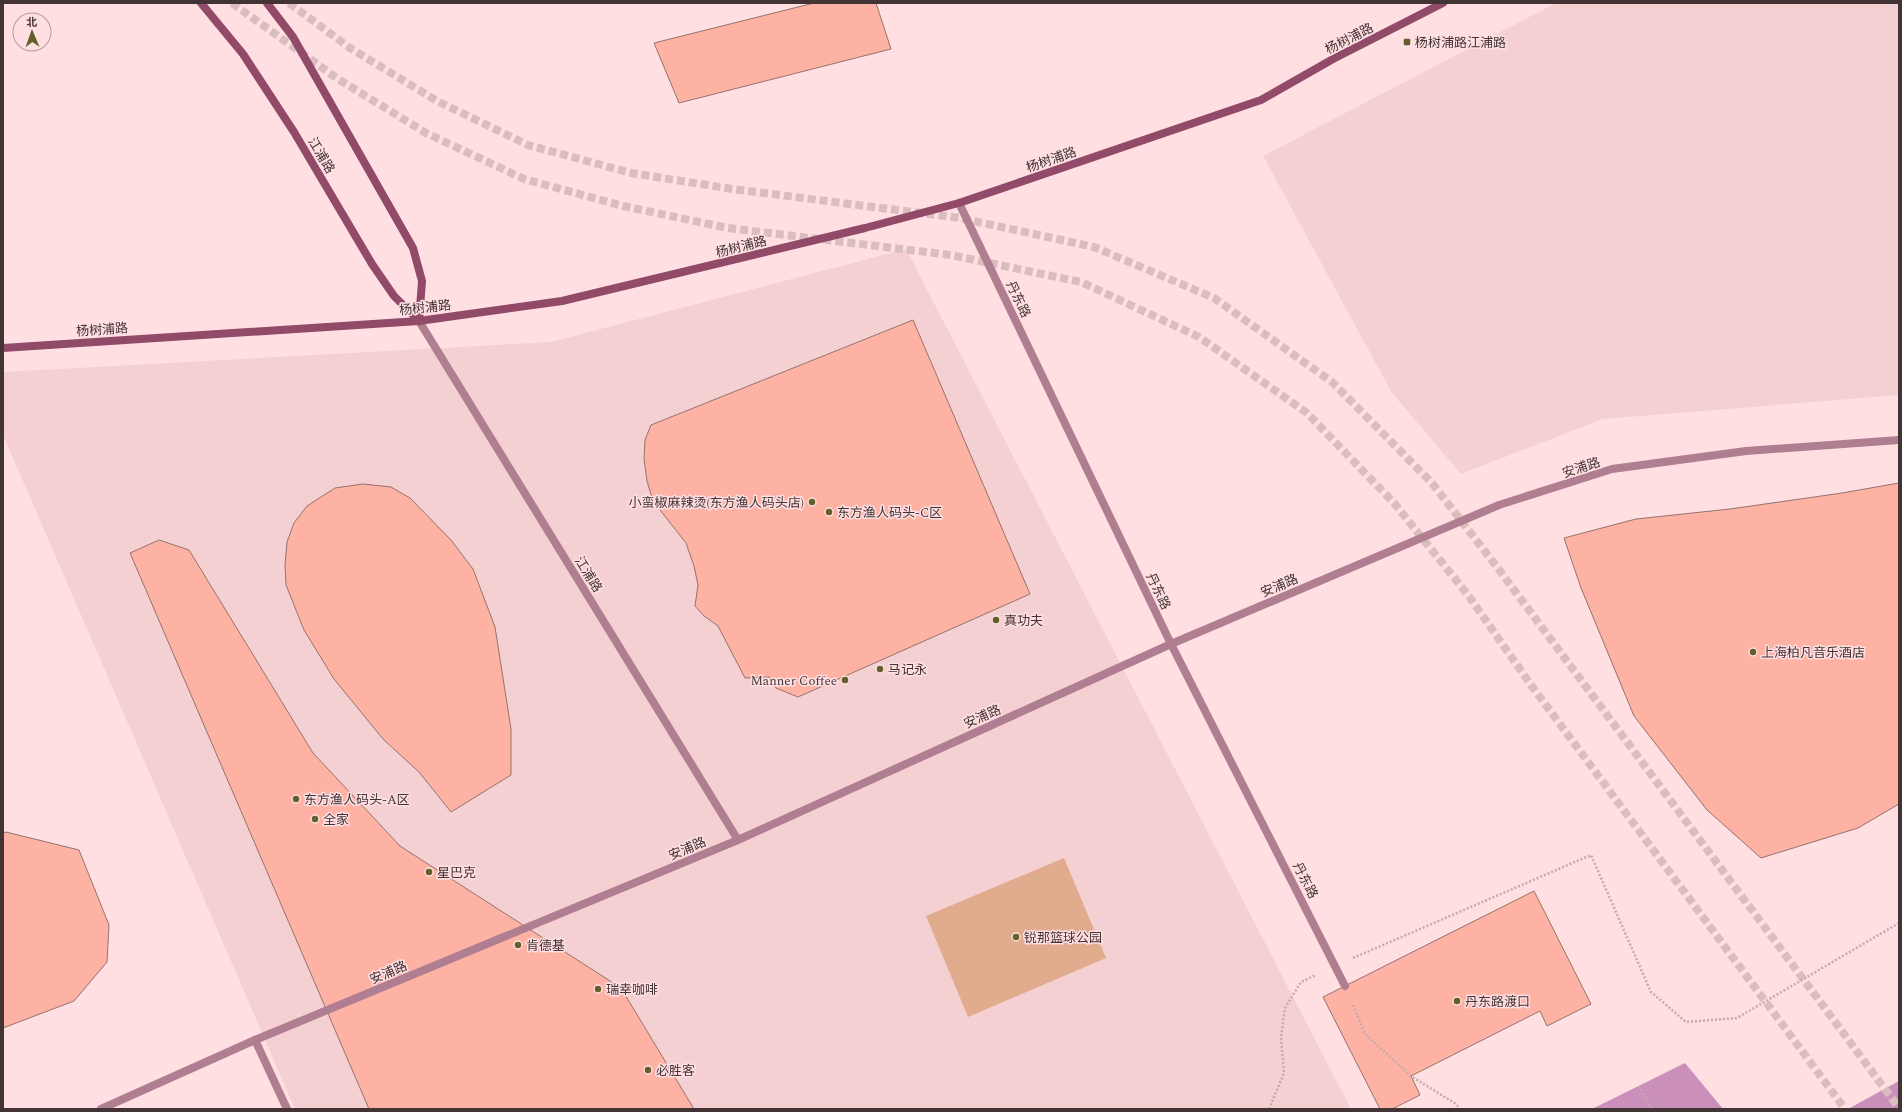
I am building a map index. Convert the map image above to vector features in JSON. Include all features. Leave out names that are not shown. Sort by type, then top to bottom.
[{"type":"main road","name":"江浦路","points":[[201,3],[243,54],[294,132],[372,264],[394,296],[419,321]]},
{"type":"main road","points":[[267,3],[293,37],[413,248],[422,281],[419,321]]},
{"type":"main road","name":"杨树浦路","points":[[3,348],[419,321],[562,301],[865,228],[959,203],[1260,100],[1333,59],[1443,3]]},
{"type":"street","name":"丹东路","points":[[959,203],[1171,644],[1346,986]]},
{"type":"street","name":"江浦路","points":[[419,321],[738,840]]},
{"type":"street","name":"安浦路","points":[[101,1109],[256,1040],[738,840],[1171,644],[1499,505],[1612,469],[1746,451],[1899,440]]},
{"type":"street","points":[[256,1040],[287,1109]]},
{"type":"path","points":[[1269,1109],[1284,1073],[1281,1038],[1285,1008],[1301,982],[1336,965],[1591,855],[1650,992],[1686,1022],[1736,1018],[1899,923]]},
{"type":"path","points":[[1346,986],[1365,1034],[1411,1076],[1456,1104],[1460,1109]]},
{"type":"path","points":[[1639,1086],[1652,1109]]},
{"type":"shaded area","points":[[1556,3],[1899,3],[1899,395],[1603,419],[1461,474],[1392,393],[1263,156]]},
{"type":"shaded area","points":[[906,249],[1351,1109],[295,1109],[3,435],[3,372],[551,342]]},
{"type":"shaded area","name":"锐那篮球公园","points":[[1064,858],[1106,958],[968,1017],[926,916]]},
{"type":"shaded area","points":[[1685,1063],[1723,1109],[1592,1109]]},
{"type":"shaded area","points":[[1899,1081],[1899,1109],[1848,1109]]},
{"type":"building","points":[[814,3],[876,3],[891,49],[679,103],[654,43]]},
{"type":"building","name":"东方渔人码头-C区","points":[[913,320],[1030,594],[798,697],[776,688],[769,677],[745,678],[718,626],[704,616],[695,606],[698,585],[694,566],[686,543],[653,501],[647,481],[644,459],[645,440],[651,425]]},
{"type":"building","name":"上海柏凡音乐酒店","points":[[1899,483],[1899,804],[1858,828],[1761,858],[1707,810],[1634,716],[1581,588],[1564,538],[1636,519],[1730,509],[1842,493]]},
{"type":"building","name":"东方渔人码头-A区","points":[[363,484],[391,487],[410,498],[451,540],[473,569],[495,627],[511,729],[511,775],[451,812],[419,772],[383,739],[334,679],[304,630],[286,585],[285,565],[287,542],[294,523],[307,506],[335,488]]},
{"type":"building","name":"东方渔人码头-A区","points":[[159,540],[189,550],[313,753],[400,846],[621,988],[694,1109],[369,1109],[130,553]]},
{"type":"building","points":[[6,832],[79,850],[109,925],[107,962],[74,1001],[3,1028],[3,833]]},
{"type":"building","name":"丹东路渡口","points":[[1534,891],[1591,1004],[1547,1026],[1540,1011],[1411,1076],[1420,1095],[1392,1109],[1380,1109],[1323,997]]},
{"type":"tunnel","points":[[232,3],[338,79],[426,133],[524,179],[623,206],[728,228],[951,255],[1081,282],[1199,337],[1307,413],[1394,503],[1468,595],[1531,685],[1845,1109]]},
{"type":"tunnel","points":[[289,3],[350,48],[437,101],[528,145],[631,173],[732,189],[960,218],[1094,247],[1214,298],[1332,382],[1432,483],[1500,571],[1899,1108]]},
{"type":"place","name":"杨树浦路江浦路","points":[[1407,42]]},
{"type":"place","name":"小蛮椒麻辣烫(东方渔人码头店)","points":[[812,502]]},
{"type":"place","name":"东方渔人码头-C区","points":[[829,512]]},
{"type":"place","name":"真功夫","points":[[996,620]]},
{"type":"place","name":"上海柏凡音乐酒店","points":[[1753,652]]},
{"type":"place","name":"马记永","points":[[880,669]]},
{"type":"place","name":"Manner Coffee","points":[[845,680]]},
{"type":"place","name":"东方渔人码头-A区","points":[[296,799]]},
{"type":"place","name":"全家","points":[[315,819]]},
{"type":"place","name":"星巴克","points":[[429,872]]},
{"type":"place","name":"锐那篮球公园","points":[[1016,937]]},
{"type":"place","name":"肯德基","points":[[518,945]]},
{"type":"place","name":"瑞幸咖啡","points":[[598,989]]},
{"type":"place","name":"丹东路渡口","points":[[1457,1001]]},
{"type":"place","name":"必胜客","points":[[648,1070]]}]
